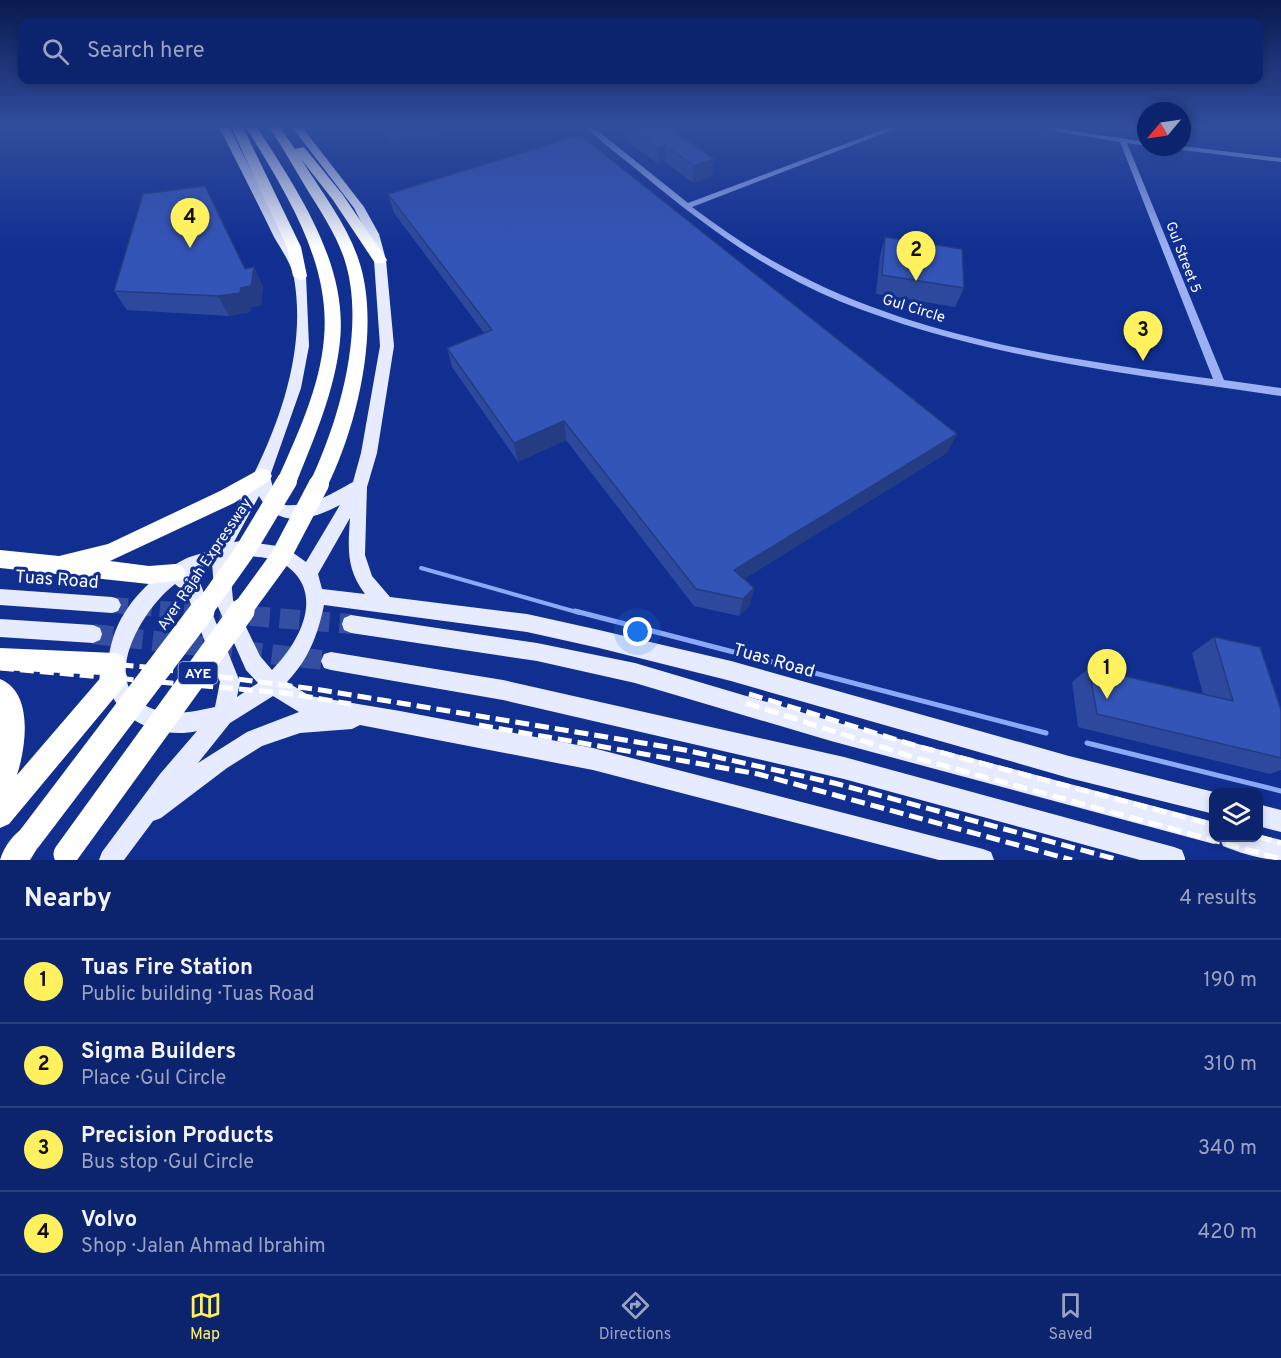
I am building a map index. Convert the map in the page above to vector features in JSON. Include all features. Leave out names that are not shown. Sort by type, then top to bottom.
[{"type":"highway","points":[[256,167],[294,247],[300,276]]},
{"type":"highway","name":"Ayer Rajah Expressway","points":[[21,849],[177,646],[245,551],[287,481],[321,391],[333,320],[330,289],[315,244],[293,197],[275,167]]},
{"type":"highway","name":"AYE","points":[[64,857],[280,558],[331,462],[348,406],[359,309],[355,270],[341,234],[300,167]]},
{"type":"highway","points":[[314,167],[338,198],[380,260]]},
{"type":"highway","points":[[56,566],[112,552],[227,497],[262,476]]},
{"type":"highway","points":[[0,559],[149,575],[175,573]]},
{"type":"highway","points":[[0,659],[116,671]]},
{"type":"highway","points":[[0,815],[116,671]]},
{"type":"highway","points":[[0,691],[14,722],[8,766],[0,787]]},
{"type":"main road","points":[[244,167],[300,276],[303,328],[294,388],[262,476],[220,552],[224,600],[253,663],[273,686],[307,706],[400,721],[593,759],[983,860]]},
{"type":"main road","points":[[328,167],[359,207],[373,234],[380,260],[387,346],[369,453],[360,486],[356,555],[365,580],[385,605]]},
{"type":"main road","points":[[262,476],[267,495],[281,511],[291,513],[333,503],[360,486]]},
{"type":"main road","points":[[308,575],[360,486]]},
{"type":"main road","points":[[241,548],[277,551],[292,558],[304,568],[316,596],[311,631],[296,659],[273,686],[249,703],[223,716],[197,723],[173,724],[151,720],[134,710],[122,696],[116,671],[121,639],[134,614],[152,592],[175,573],[220,552],[241,548]]},
{"type":"main road","points":[[110,860],[139,820],[223,716],[230,682],[194,589],[175,573]]},
{"type":"main road","name":"Tuas Road","points":[[316,596],[527,623],[599,639],[731,671],[1048,761],[1209,802]]},
{"type":"main road","name":"Tuas Road","points":[[0,597],[112,605]]},
{"type":"main road","points":[[351,624],[537,652],[635,673],[831,731],[1209,832]]},
{"type":"main road","points":[[0,628],[93,634]]},
{"type":"main road","points":[[331,661],[502,690],[844,768],[1174,858]]},
{"type":"main road","points":[[139,820],[216,762],[257,737],[294,724],[354,719],[400,721]]},
{"type":"main road","points":[[1263,816],[1281,821]]},
{"type":"main road","points":[[1249,842],[1281,851]]},
{"type":"street","name":"Gul Circle","points":[[639,167],[746,249],[781,270],[852,303],[893,318],[1003,348],[1281,392]]},
{"type":"street","points":[[688,206],[791,167]]},
{"type":"street","name":"Gul Street 5","points":[[1133,167],[1220,383]]},
{"type":"building","points":[[475,167],[621,167],[957,434],[734,570],[754,588],[743,599],[696,589],[564,421],[514,443],[447,348],[492,330],[388,194]]},
{"type":"building","points":[[205,186],[245,269],[254,267],[251,286],[241,288],[240,293],[218,296],[114,291],[143,194]]},
{"type":"building","points":[[885,237],[962,249],[964,288],[882,275]]},
{"type":"building","points":[[1214,637],[1260,647],[1281,710],[1281,758],[1097,714],[1089,668],[1233,701]]},
{"type":"waterway","points":[[421,568],[580,613]]},
{"type":"waterway","points":[[575,611],[1046,733]]},
{"type":"waterway","points":[[1087,743],[1281,791]]},
{"type":"tunnel","points":[[112,605],[209,613]]},
{"type":"tunnel","points":[[190,611],[351,624]]},
{"type":"tunnel","points":[[93,634],[331,661]]},
{"type":"railway","points":[[0,654],[145,667],[321,690],[685,750],[834,783],[1119,860]]},
{"type":"railway","points":[[0,668],[285,693],[351,704]]},
{"type":"railway","points":[[749,694],[917,746],[1209,824]]},
{"type":"railway","points":[[746,703],[916,758],[1281,859]]},
{"type":"railway","points":[[479,725],[758,774],[1072,860]]},
{"type":"railway","points":[[1263,838],[1281,843]]},
{"type":"place","name":"Volvo","points":[[190,248]]},
{"type":"place","name":"Sigma Builders","points":[[916,281]]},
{"type":"place","name":"Precision Products","points":[[1143,361]]},
{"type":"place","name":"Tuas Fire Station","points":[[1107,699]]}]
